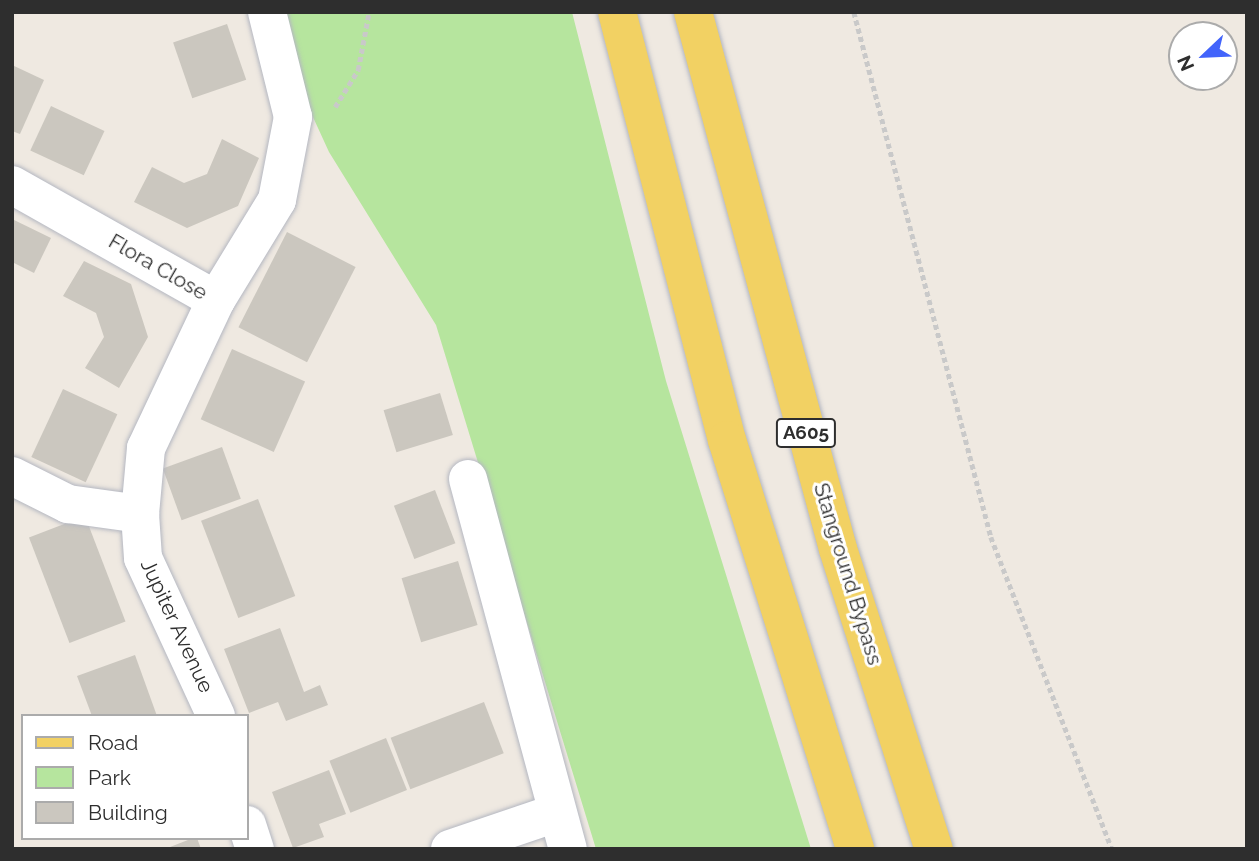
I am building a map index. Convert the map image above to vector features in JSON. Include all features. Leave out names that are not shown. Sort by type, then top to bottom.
[{"type":"main road","points":[[617,12],[727,440],[855,849]]},
{"type":"main road","name":"Stanground Bypass","points":[[693,12],[838,549],[934,849]]},
{"type":"street","name":"Flora Close","points":[[12,185],[216,300],[277,200],[293,117],[267,12]]},
{"type":"street","name":"Jupiter Avenue","points":[[215,714],[143,558],[139,514],[146,448],[216,300]]},
{"type":"street","points":[[12,476],[68,504],[139,514]]},
{"type":"street","points":[[467,479],[568,849]]},
{"type":"street","points":[[450,849],[556,813]]},
{"type":"street","points":[[248,828],[255,849]]},
{"type":"path","points":[[288,143],[328,118],[358,70],[369,12]]},
{"type":"path","points":[[855,12],[992,537],[1112,849]]},
{"type":"green space","points":[[283,12],[572,12],[666,381],[811,849],[596,849],[436,325],[329,152],[307,104]]},
{"type":"building","points":[[227,24],[246,80],[192,98],[173,43]]},
{"type":"building","points":[[12,65],[44,80],[20,134],[12,131]]},
{"type":"building","points":[[51,106],[104,131],[84,175],[30,150]]},
{"type":"building","points":[[222,139],[259,158],[238,206],[187,228],[134,202],[152,167],[184,183],[207,174]]},
{"type":"building","points":[[12,219],[51,238],[34,273],[12,262]]},
{"type":"building","points":[[287,232],[356,267],[307,362],[238,327]]},
{"type":"building","points":[[84,261],[131,284],[148,337],[119,388],[85,368],[104,337],[96,313],[63,296]]},
{"type":"building","points":[[232,349],[305,382],[274,452],[201,419]]},
{"type":"building","points":[[63,389],[117,414],[86,482],[31,457]]},
{"type":"building","points":[[440,393],[453,435],[396,452],[384,410]]},
{"type":"building","points":[[222,447],[241,499],[182,520],[163,469]]},
{"type":"building","points":[[435,490],[455,543],[414,559],[394,506]]},
{"type":"building","points":[[258,499],[295,596],[238,618],[201,521]]},
{"type":"building","points":[[85,516],[125,621],[69,643],[29,538]]},
{"type":"building","points":[[458,561],[478,625],[421,642],[402,578]]},
{"type":"building","points":[[280,628],[304,692],[320,685],[328,705],[286,721],[278,702],[249,713],[224,649]]},
{"type":"building","points":[[135,655],[156,714],[91,714],[77,676]]},
{"type":"building","points":[[484,702],[504,753],[410,789],[391,738]]},
{"type":"building","points":[[386,738],[407,790],[350,813],[329,761]]},
{"type":"building","points":[[329,770],[346,814],[319,824],[324,837],[293,848],[272,792]]},
{"type":"building","points":[[188,840],[198,840],[201,849],[165,849]]}]
